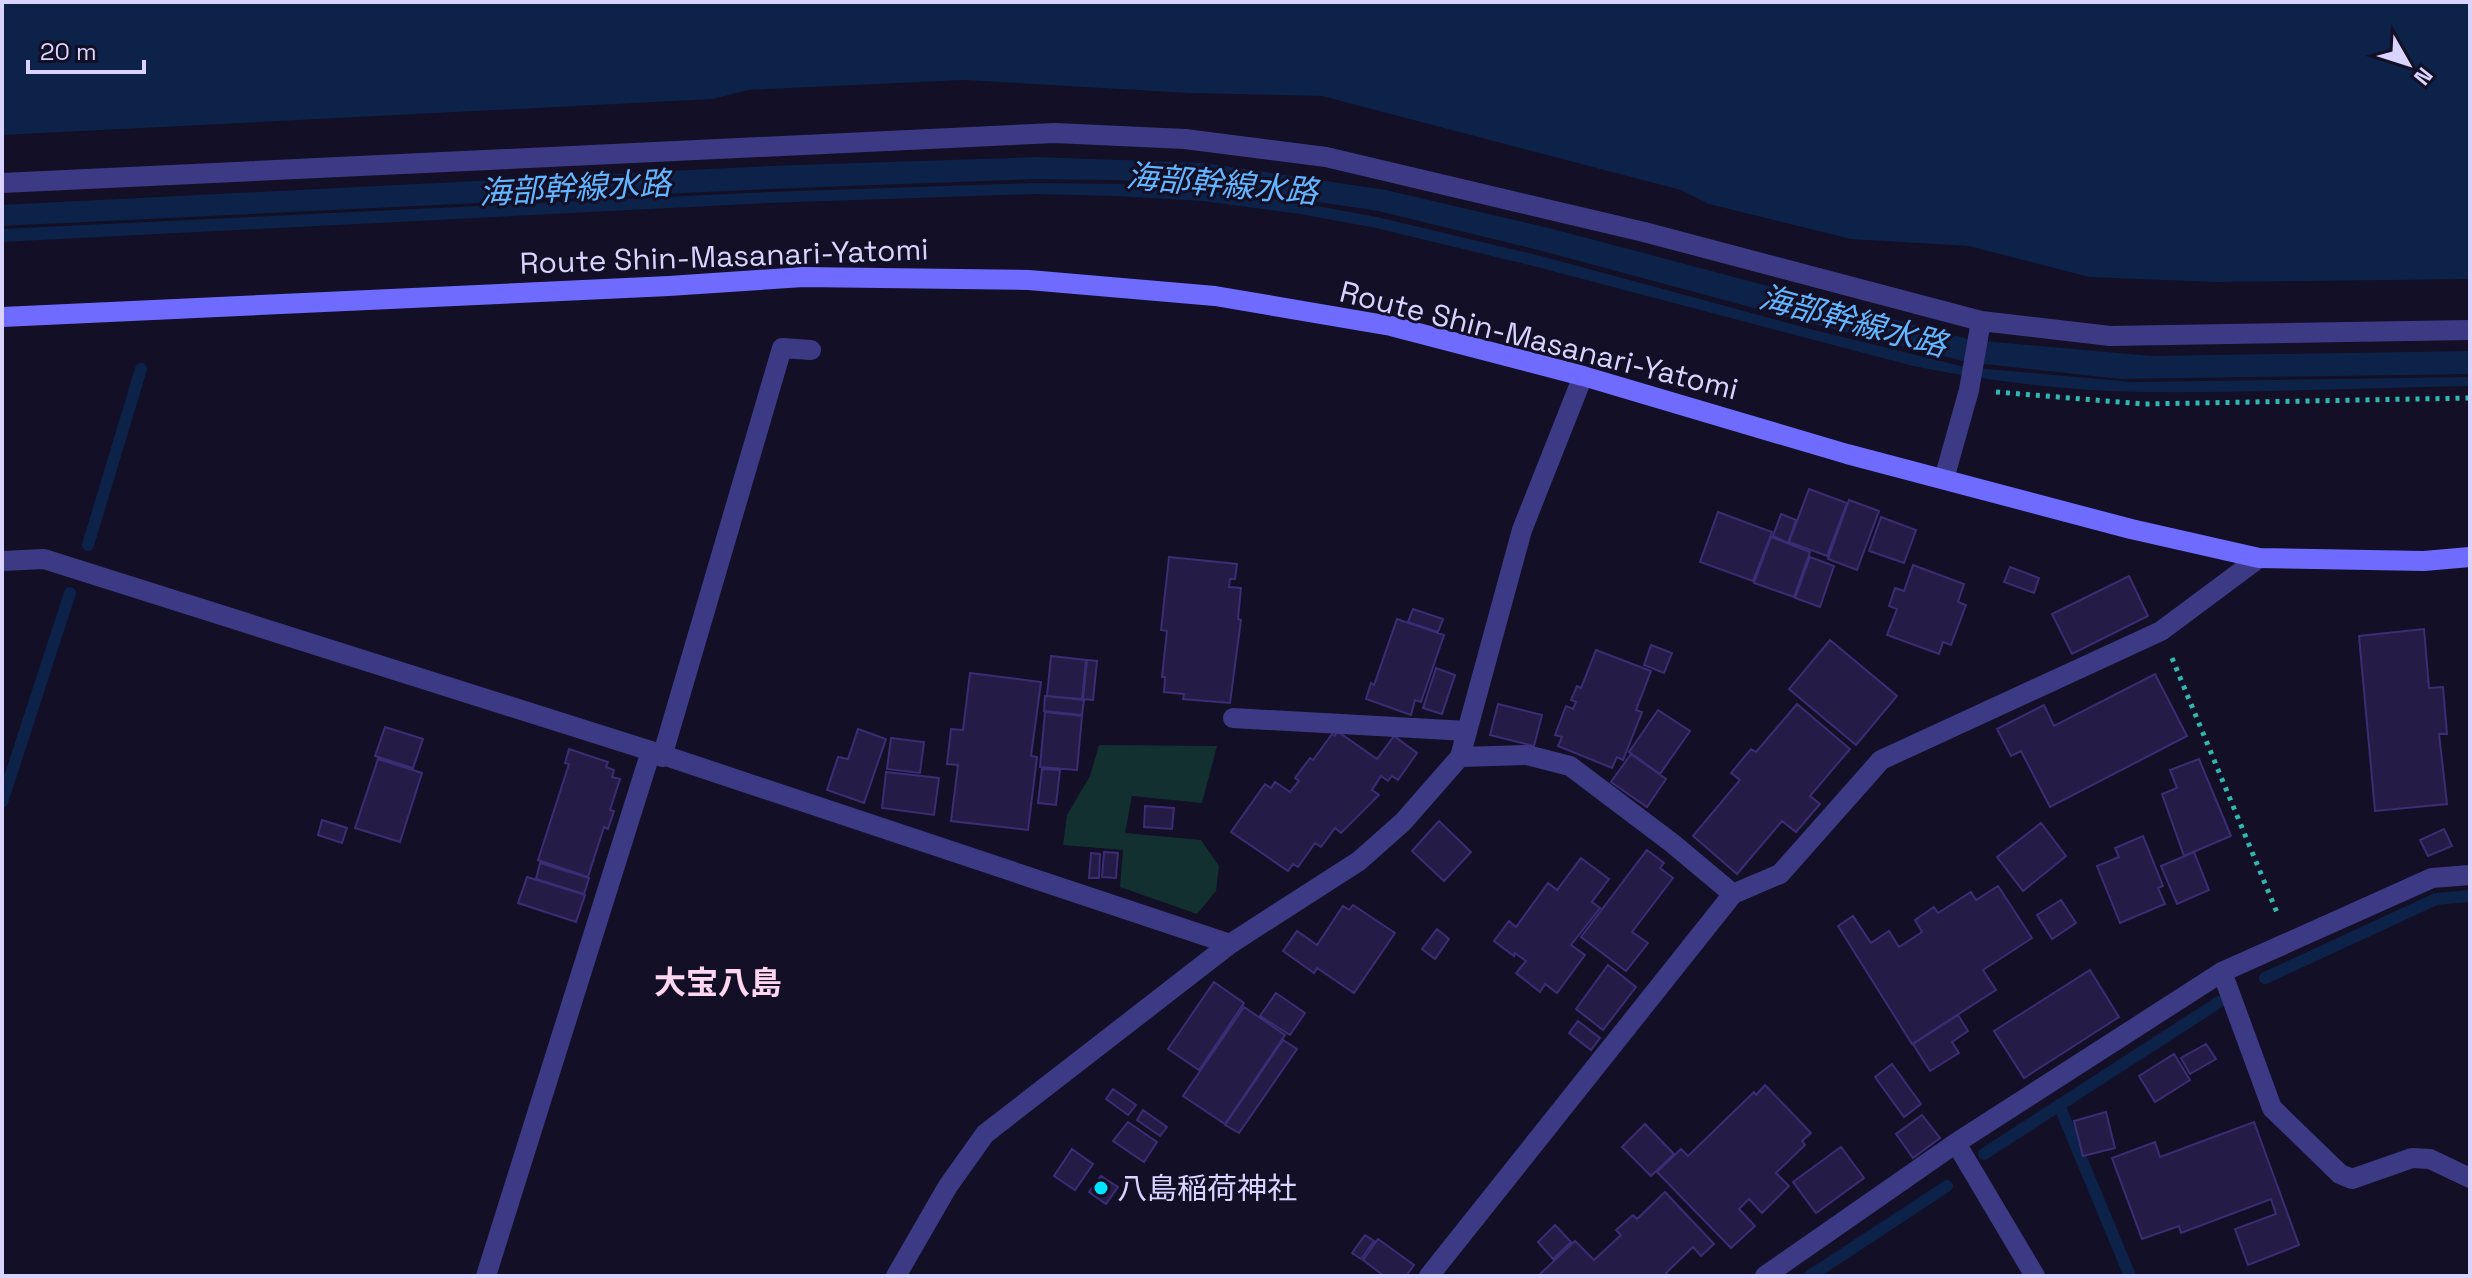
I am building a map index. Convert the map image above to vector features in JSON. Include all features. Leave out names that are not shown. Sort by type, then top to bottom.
[{"type":"main road","name":"Route Shin-Masanari-Yatomi","points":[[2,317],[803,277],[1029,280],[1215,296],[1376,324],[1583,376],[1847,454],[2131,529],[2259,558],[2424,561],[2470,557]]},
{"type":"street","points":[[2,183],[1055,133],[1185,139],[1326,157],[1644,232],[1980,327],[2110,336],[2470,330]]},
{"type":"street","points":[[1944,479],[1969,390],[1980,327]]},
{"type":"street","points":[[486,1276],[657,754],[782,348],[811,350]]},
{"type":"street","points":[[896,1276],[948,1186],[985,1134],[1230,944],[1359,861],[1403,822],[1460,757],[1522,530],[1583,376]]},
{"type":"street","points":[[1429,1276],[1733,894],[1780,874],[1881,760],[2161,631],[2259,558]]},
{"type":"street","points":[[2,561],[44,559],[657,754],[1230,944]]},
{"type":"street","points":[[1233,718],[1467,731]]},
{"type":"street","points":[[1460,757],[1527,755],[1570,766],[1672,843],[1733,894]]},
{"type":"street","points":[[1765,1276],[1956,1143],[2222,972],[2432,878],[2470,875]]},
{"type":"street","points":[[2222,972],[2272,1108],[2340,1174],[2352,1179],[2412,1158],[2430,1159],[2470,1178]]},
{"type":"street","points":[[1956,1143],[2035,1276]]},
{"type":"path","points":[[1969,390],[2144,404],[2470,398]]},
{"type":"path","points":[[2161,631],[2289,942]]},
{"type":"green space","points":[[1099,745],[1217,746],[1202,803],[1132,796],[1125,833],[1201,840],[1219,866],[1216,891],[1197,914],[1120,887],[1123,850],[1063,845],[1067,815],[1090,776]]},
{"type":"water","points":[[2,2],[2470,2],[2470,279],[2215,282],[2089,277],[1969,246],[1851,239],[1709,204],[1681,190],[1322,96],[1189,93],[964,80],[748,90],[713,99],[2,135]]},
{"type":"water","name":"海部幹線水路","points":[[1037,157],[1204,163],[1386,190],[1549,228],[1972,340],[2152,356],[2470,351],[2470,374],[2120,379],[1967,362],[1378,211],[1204,185],[1035,179],[2,226],[2,205],[768,166]]},
{"type":"water","points":[[1035,183],[1204,190],[1377,217],[1541,256],[1814,330],[1965,367],[2132,382],[2470,377],[2470,386],[2142,392],[2084,390],[1998,381],[1913,366],[1376,228],[1202,201],[1035,194],[769,203],[2,242],[2,229],[768,192]]},
{"type":"building","points":[[1809,489],[1847,503],[1827,556],[1789,542]]},
{"type":"building","points":[[1849,500],[1879,511],[1857,570],[1828,559]]},
{"type":"building","points":[[1718,512],[1772,532],[1753,581],[1700,562]]},
{"type":"building","points":[[1781,514],[1796,520],[1788,543],[1773,536]]},
{"type":"building","points":[[1881,517],[1916,530],[1904,563],[1869,551]]},
{"type":"building","points":[[1771,537],[1810,552],[1794,597],[1754,583]]},
{"type":"building","points":[[1169,557],[1237,564],[1235,579],[1230,579],[1229,587],[1241,588],[1238,619],[1241,620],[1230,703],[1183,699],[1184,694],[1164,692],[1165,677],[1162,677],[1167,631],[1161,630]]},
{"type":"building","points":[[1810,557],[1834,566],[1820,607],[1795,598]]},
{"type":"building","points":[[1913,565],[1964,584],[1958,602],[1966,605],[1951,645],[1943,642],[1939,654],[1887,635],[1897,609],[1889,606],[1895,588],[1904,591]]},
{"type":"building","points":[[2010,567],[2039,578],[2034,593],[2004,582]]},
{"type":"building","points":[[2129,576],[2148,616],[2072,654],[2052,614]]},
{"type":"building","points":[[1413,609],[1443,619],[1438,632],[1408,622]]},
{"type":"building","points":[[1397,619],[1444,635],[1421,702],[1415,700],[1411,715],[1366,699],[1371,683],[1374,685]]},
{"type":"building","points":[[2424,629],[2429,688],[2443,687],[2447,734],[2439,734],[2447,804],[2375,811],[2359,636]]},
{"type":"building","points":[[1830,640],[1897,696],[1856,745],[1789,689]]},
{"type":"building","points":[[1651,645],[1672,653],[1664,673],[1644,665]]},
{"type":"building","points":[[1596,650],[1651,671],[1636,710],[1642,712],[1623,760],[1617,757],[1612,768],[1558,746],[1562,737],[1555,735],[1566,706],[1573,709],[1576,702],[1571,700],[1577,686],[1581,688]]},
{"type":"building","points":[[1051,656],[1086,660],[1082,699],[1047,696]]},
{"type":"building","points":[[1087,660],[1097,661],[1093,700],[1083,699]]},
{"type":"building","points":[[1436,668],[1455,675],[1442,714],[1423,708]]},
{"type":"building","points":[[970,673],[1041,682],[1031,756],[1037,757],[1028,830],[951,821],[958,765],[947,764],[951,729],[963,730]]},
{"type":"building","points":[[2155,674],[2187,736],[2050,807],[2021,751],[2011,756],[1997,729],[2044,705],[2054,726]]},
{"type":"building","points":[[1045,696],[1084,700],[1082,715],[1044,711]]},
{"type":"building","points":[[1498,704],[1542,715],[1534,746],[1490,735]]},
{"type":"building","points":[[1797,704],[1850,749],[1810,796],[1820,804],[1796,832],[1782,821],[1737,874],[1693,836],[1740,780],[1731,773],[1751,749],[1756,752]]},
{"type":"building","points":[[1658,710],[1690,731],[1660,774],[1629,752]]},
{"type":"building","points":[[1045,712],[1082,716],[1077,770],[1040,767]]},
{"type":"building","points":[[385,727],[423,739],[413,768],[375,756]]},
{"type":"building","points":[[858,729],[886,739],[864,803],[827,790],[838,757],[848,759]]},
{"type":"building","points":[[1337,731],[1377,759],[1394,736],[1417,753],[1398,780],[1392,776],[1388,781],[1381,776],[1372,790],[1379,795],[1341,833],[1335,828],[1321,847],[1315,843],[1298,867],[1293,864],[1288,871],[1231,832],[1265,784],[1271,788],[1275,782],[1290,792],[1299,781],[1295,778],[1310,758],[1313,760]]},
{"type":"building","points":[[891,738],[924,742],[920,773],[887,769]]},
{"type":"building","points":[[569,749],[608,762],[606,767],[614,770],[612,777],[620,779],[610,810],[614,811],[608,829],[604,827],[588,877],[538,860],[569,764],[565,763]]},
{"type":"building","points":[[1631,754],[1666,779],[1647,807],[1611,782]]},
{"type":"building","points":[[378,759],[422,773],[400,842],[355,828]]},
{"type":"building","points":[[2199,759],[2231,836],[2184,856],[2162,794],[2177,788],[2170,770]]},
{"type":"building","points":[[1042,769],[1060,770],[1056,805],[1038,803]]},
{"type":"building","points":[[886,772],[939,778],[934,815],[882,808]]},
{"type":"building","points":[[1145,806],[1174,808],[1172,829],[1144,827]]},
{"type":"building","points":[[322,820],[347,828],[342,843],[318,835]]},
{"type":"building","points":[[1439,821],[1471,852],[1444,881],[1412,851]]},
{"type":"building","points":[[2041,823],[2066,856],[2023,891],[1997,857]]},
{"type":"building","points":[[2444,829],[2452,846],[2428,856],[2420,840]]},
{"type":"building","points":[[2143,836],[2163,886],[2158,888],[2165,904],[2120,923],[2097,866],[2119,857],[2115,848]]},
{"type":"building","points":[[1647,850],[1664,863],[1660,868],[1673,878],[1632,932],[1648,943],[1626,971],[1581,937]]},
{"type":"building","points":[[1104,852],[1118,853],[1116,878],[1102,877]]},
{"type":"building","points":[[2194,852],[2209,890],[2177,904],[2161,866]]},
{"type":"building","points":[[1091,853],[1100,854],[1099,878],[1089,878]]},
{"type":"building","points":[[1581,858],[1609,879],[1592,902],[1600,908],[1571,945],[1585,955],[1557,993],[1545,984],[1540,992],[1516,973],[1526,961],[1494,941],[1509,921],[1516,927],[1548,883],[1557,890]]},
{"type":"building","points":[[540,863],[589,878],[584,894],[536,879]]},
{"type":"building","points":[[527,877],[585,895],[576,922],[518,903]]},
{"type":"building","points":[[1998,886],[2032,938],[1983,970],[1996,990],[1912,1044],[1838,926],[1853,916],[1871,943],[1889,931],[1899,947],[1922,932],[1915,920],[1934,907],[1938,913],[1971,892],[1976,900]]},
{"type":"building","points":[[2061,900],[2076,923],[2052,939],[2037,915]]},
{"type":"building","points":[[1353,905],[1395,933],[1354,993],[1317,968],[1314,973],[1283,951],[1297,931],[1317,945],[1343,906],[1349,910]]},
{"type":"building","points":[[1437,929],[1449,939],[1435,959],[1422,949]]},
{"type":"building","points":[[1608,965],[1636,987],[1603,1030],[1576,1009]]},
{"type":"building","points":[[2090,970],[2119,1017],[2024,1078],[1994,1031]]},
{"type":"building","points":[[1214,982],[1244,1003],[1199,1070],[1168,1049]]},
{"type":"building","points":[[1276,993],[1305,1013],[1290,1035],[1260,1016]]},
{"type":"building","points":[[1244,1007],[1285,1035],[1225,1124],[1183,1096]]},
{"type":"building","points":[[1958,1015],[1968,1031],[1952,1042],[1959,1053],[1930,1071],[1913,1044]]},
{"type":"building","points":[[1578,1021],[1600,1038],[1591,1050],[1569,1033]]},
{"type":"building","points":[[1283,1040],[1297,1049],[1239,1133],[1225,1125]]},
{"type":"building","points":[[2206,1044],[2216,1059],[2190,1074],[2181,1058]]},
{"type":"building","points":[[2174,1054],[2190,1080],[2155,1102],[2139,1076]]},
{"type":"building","points":[[1892,1064],[1921,1104],[1904,1117],[1875,1077]]},
{"type":"building","points":[[1765,1085],[1811,1133],[1802,1141],[1805,1145],[1776,1173],[1789,1186],[1762,1213],[1749,1199],[1739,1209],[1755,1226],[1731,1248],[1657,1172],[1681,1149],[1688,1156]]},
{"type":"building","points":[[1113,1089],[1136,1105],[1128,1115],[1106,1099]]},
{"type":"building","points":[[1143,1110],[1167,1127],[1160,1136],[1137,1120]]},
{"type":"building","points":[[2106,1112],[2115,1148],[2083,1156],[2074,1121]]},
{"type":"building","points":[[1922,1115],[1940,1138],[1913,1158],[1896,1134]]},
{"type":"building","points":[[1128,1122],[1157,1142],[1144,1162],[1113,1141]]},
{"type":"building","points":[[2254,1122],[2299,1245],[2248,1265],[2235,1229],[2276,1214],[2271,1199],[2181,1233],[2179,1226],[2142,1239],[2112,1158],[2155,1142],[2160,1157]]},
{"type":"building","points":[[1645,1124],[1674,1154],[1651,1176],[1622,1147]]},
{"type":"building","points":[[1841,1147],[1864,1178],[1816,1213],[1793,1182]]},
{"type":"building","points":[[1072,1149],[1093,1164],[1075,1190],[1054,1176]]},
{"type":"building","points":[[1101,1176],[1118,1187],[1106,1204],[1089,1192]]},
{"type":"building","points":[[1665,1192],[1714,1244],[1701,1256],[1693,1247],[1666,1273],[1669,1276],[1538,1276],[1575,1241],[1594,1260],[1621,1235],[1616,1230],[1633,1215],[1637,1219]]},
{"type":"building","points":[[1555,1225],[1571,1242],[1553,1259],[1538,1242]]},
{"type":"building","points":[[1365,1235],[1374,1241],[1361,1259],[1352,1253]]},
{"type":"building","points":[[1378,1239],[1414,1265],[1406,1276],[1384,1276],[1363,1260]]},
{"type":"waterway","points":[[88,545],[141,369]]},
{"type":"waterway","points":[[2,802],[70,593]]},
{"type":"waterway","points":[[2265,978],[2436,899],[2470,896]]},
{"type":"waterway","points":[[1984,1154],[2219,1002]]},
{"type":"waterway","points":[[2059,1105],[2130,1276]]},
{"type":"waterway","points":[[1810,1276],[1947,1186]]},
{"type":"place","name":"八島稲荷神社","points":[[1101,1188]]},
{"type":"district","name":"大宝八島","points":[[718,983]]}]
